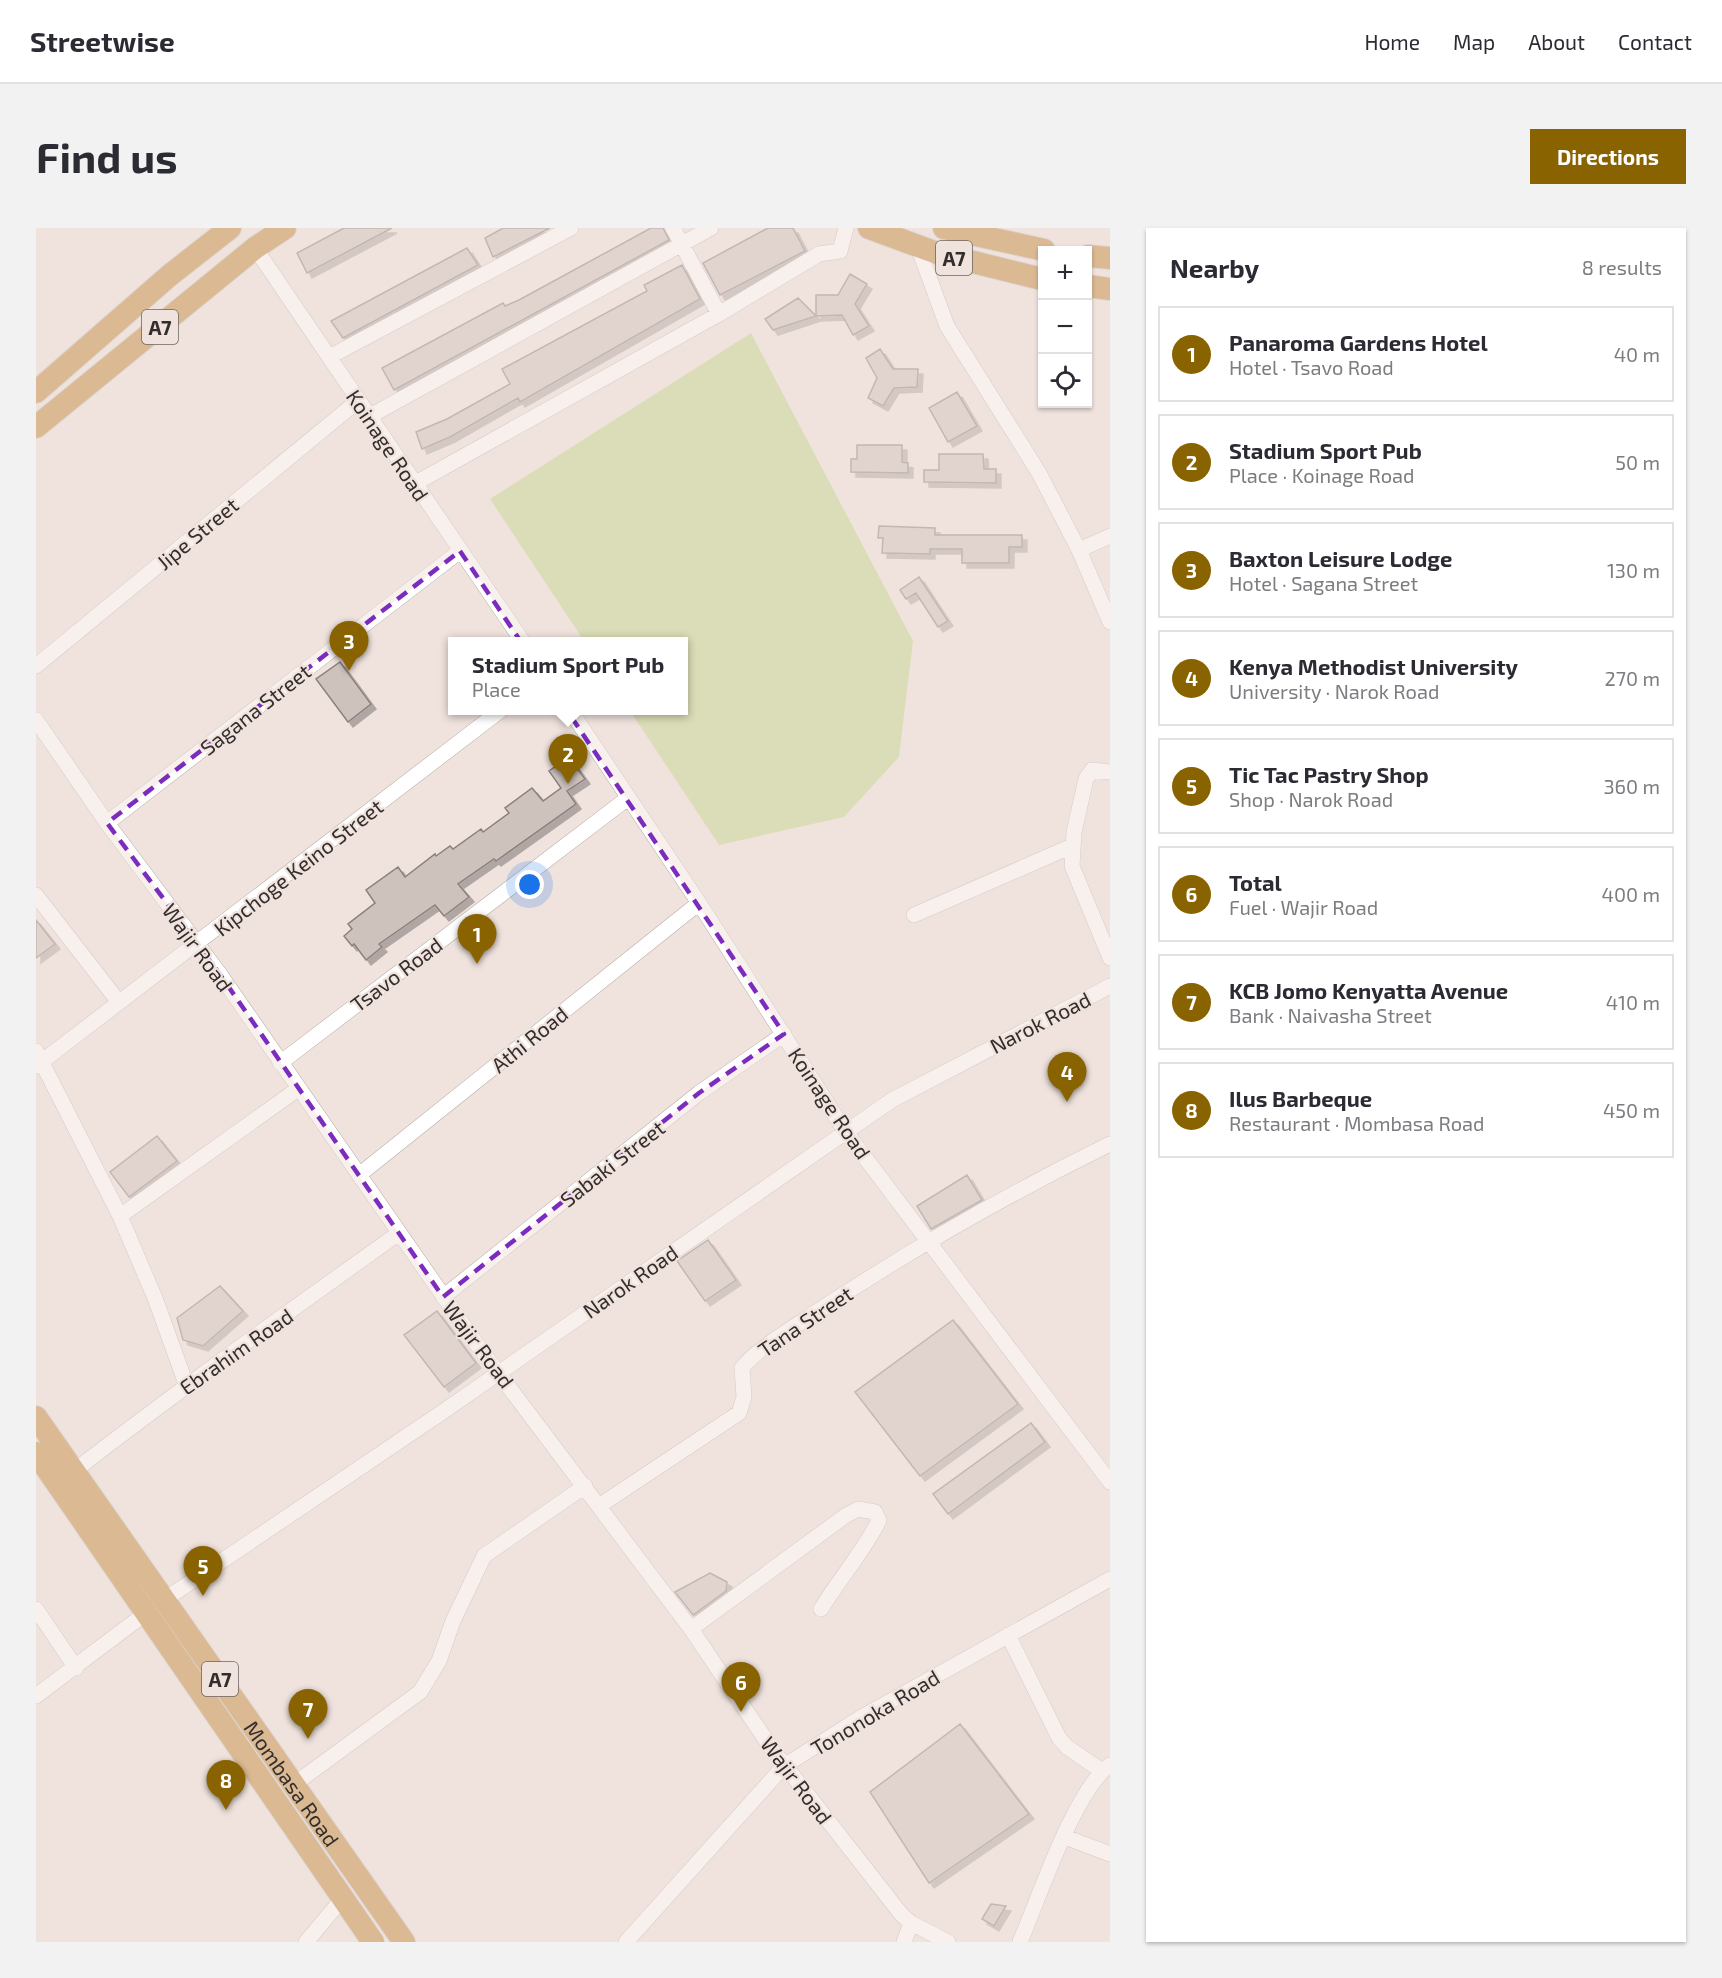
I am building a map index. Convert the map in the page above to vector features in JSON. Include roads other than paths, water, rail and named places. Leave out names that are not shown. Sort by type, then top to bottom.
[{"type":"highway","name":"A7","points":[[36,392],[170,275],[230,228]]},
{"type":"highway","name":"A7","points":[[36,427],[255,248],[285,228]]},
{"type":"highway","name":"A7","points":[[869,228],[918,247],[979,265],[1038,278]]},
{"type":"highway","name":"A7","points":[[944,228],[1038,249]]},
{"type":"highway","points":[[1092,256],[1110,258]]},
{"type":"highway","points":[[1092,287],[1110,289]]},
{"type":"highway","name":"Mombasa Road","points":[[36,1417],[74,1471],[155,1607],[180,1642],[294,1785],[404,1942]]},
{"type":"highway","name":"Mombasa Road","points":[[38,1458],[134,1575]]},
{"type":"highway","name":"Mombasa Road","points":[[180,1642],[373,1942]]},
{"type":"street","points":[[329,357],[572,228]]},
{"type":"street","points":[[673,228],[719,314]]},
{"type":"street","points":[[370,416],[711,228]]},
{"type":"street","points":[[414,484],[719,314],[819,254],[840,251],[846,228]]},
{"type":"street","points":[[918,247],[947,326],[1039,473],[1078,550],[1110,622]]},
{"type":"street","name":"Koinage Road","points":[[255,248],[520,637]]},
{"type":"street","name":"Jipe Street","points":[[36,666],[359,400]]},
{"type":"street","points":[[1078,550],[1110,536]]},
{"type":"street","name":"Sagana Street","points":[[107,823],[460,551]]},
{"type":"street","name":"Kipchoge Keino Street","points":[[38,1059],[196,945],[496,715]]},
{"type":"street","name":"Koinage Road","points":[[573,715],[699,903],[845,1131],[1110,1482]]},
{"type":"street","name":"Wajir Road","points":[[36,720],[107,823],[359,1174],[497,1373],[585,1486],[691,1629],[784,1766],[884,1895],[911,1923],[948,1942]]},
{"type":"street","points":[[1110,772],[1092,770],[1086,779],[1072,846],[1072,866],[1110,958]]},
{"type":"street","name":"Tsavo Road","points":[[280,1063],[628,798]]},
{"type":"street","points":[[914,915],[1072,846]]},
{"type":"street","points":[[36,895],[118,1001]]},
{"type":"street","name":"Athi Road","points":[[359,1174],[699,903]]},
{"type":"street","name":"Narok Road","points":[[36,1696],[155,1607],[845,1131],[892,1100],[1110,986]]},
{"type":"street","name":"Sabaki Street","points":[[443,1297],[699,1093],[784,1034]]},
{"type":"street","points":[[38,1059],[120,1216],[155,1298],[186,1384]]},
{"type":"street","points":[[120,1216],[298,1089]]},
{"type":"street","points":[[929,1240],[1110,1144]]},
{"type":"street","name":"Ebrahim Road","points":[[74,1471],[186,1384],[282,1319],[399,1233]]},
{"type":"street","name":"Tana Street","points":[[599,1506],[739,1413],[744,1397],[742,1368],[750,1359],[857,1285],[929,1240]]},
{"type":"street","points":[[294,1785],[420,1692],[439,1661],[453,1621],[484,1556],[585,1486]]},
{"type":"street","points":[[691,1629],[845,1516],[858,1509],[875,1512],[879,1520],[872,1535],[852,1560],[821,1609]]},
{"type":"street","name":"Tononoka Road","points":[[626,1942],[784,1766],[860,1718],[1110,1579]]},
{"type":"street","points":[[36,1610],[76,1668]]},
{"type":"street","points":[[1008,1635],[1059,1738],[1067,1747],[1106,1768],[1094,1779],[1065,1837],[1020,1942]]},
{"type":"street","points":[[1065,1837],[1110,1854]]},
{"type":"street","points":[[306,1942],[343,1898]]},
{"type":"street","points":[[904,1942],[911,1923]]},
{"type":"place","name":"Baxton Leisure Lodge","points":[[349,671]]},
{"type":"place","name":"Stadium Sport Pub","points":[[568,784]]},
{"type":"place","name":"Panaroma Gardens Hotel","points":[[477,964]]},
{"type":"place","name":"Kenya Methodist University","points":[[1067,1102]]},
{"type":"place","name":"Tic Tac Pastry Shop","points":[[203,1596]]},
{"type":"place","name":"Total","points":[[741,1712]]},
{"type":"place","name":"KCB Jomo Kenyatta Avenue","points":[[308,1739]]},
{"type":"place","name":"Ilus Barbeque","points":[[226,1810]]}]
